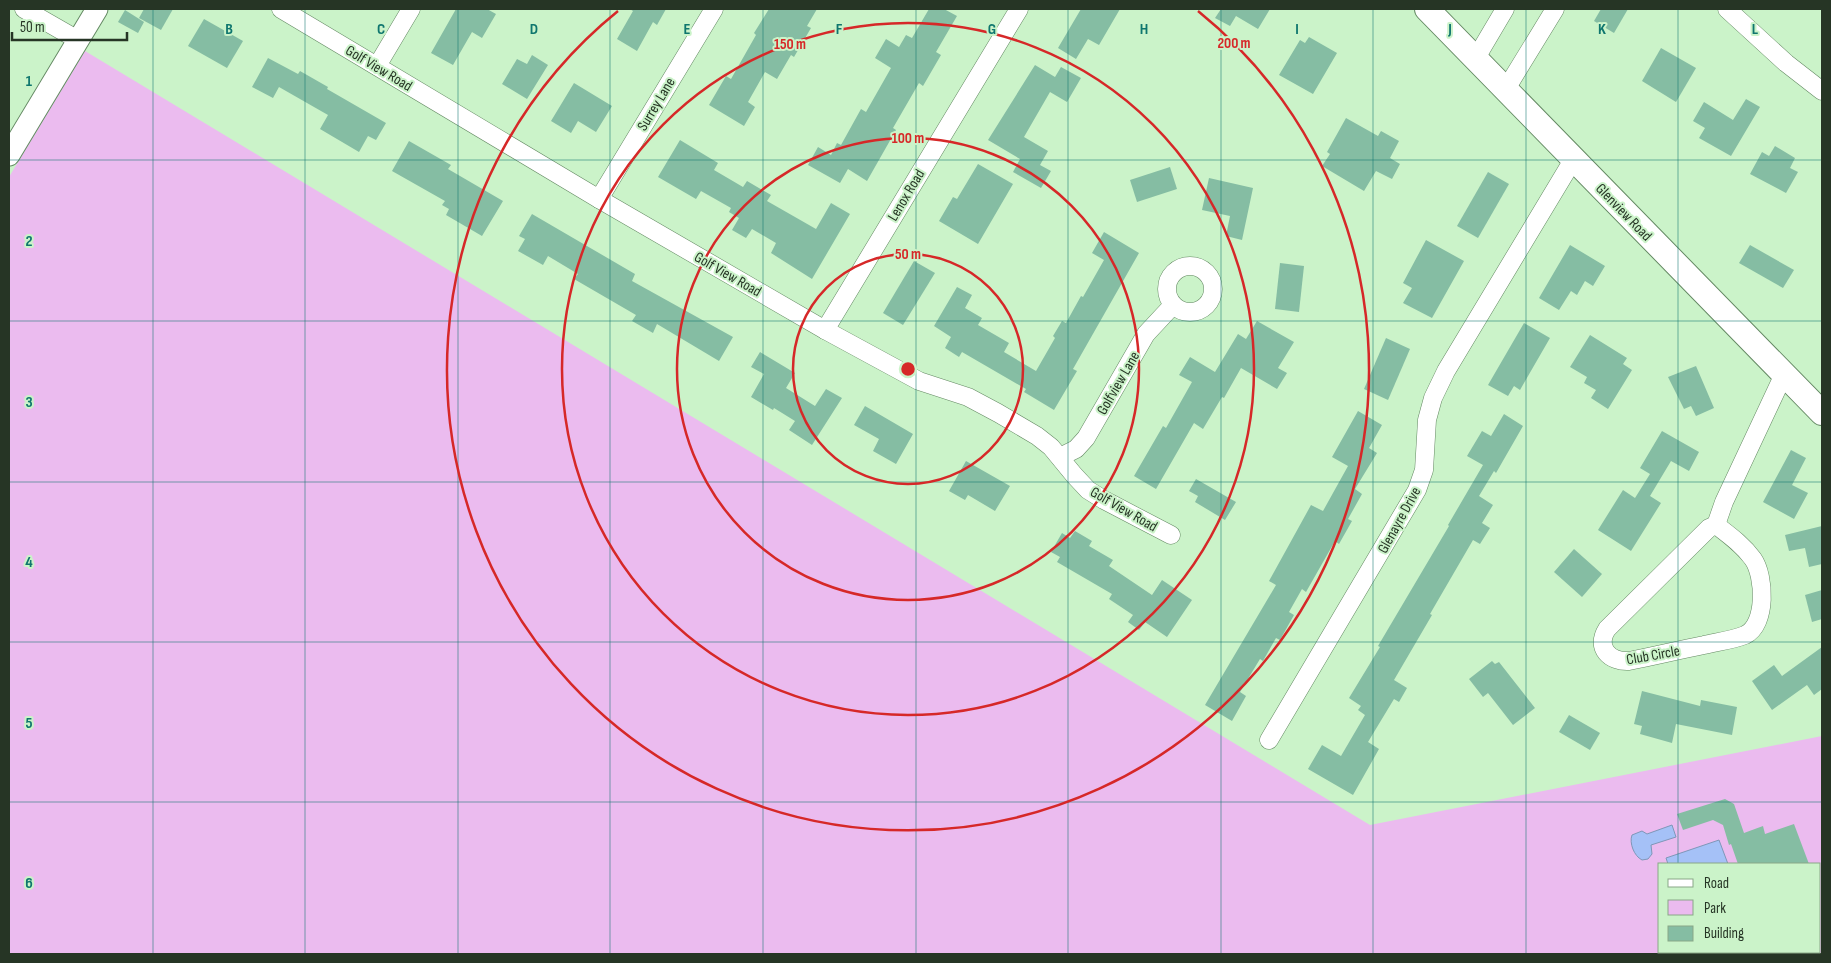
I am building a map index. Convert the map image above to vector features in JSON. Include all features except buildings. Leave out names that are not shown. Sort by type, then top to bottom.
[{"type":"main road","name":"Glenview Road","points":[[1427,9],[1822,413]]},
{"type":"street","points":[[24,9],[78,40]]},
{"type":"street","points":[[9,155],[98,9]]},
{"type":"street","name":"Golf View Road","points":[[281,9],[599,199],[825,330],[919,381],[968,397],[1037,436],[1051,447],[1088,490],[1171,535]]},
{"type":"street","points":[[377,66],[411,9]]},
{"type":"street","name":"Surrey Lane","points":[[599,199],[714,9]]},
{"type":"street","name":"Lenox Road","points":[[825,330],[1018,9]]},
{"type":"street","points":[[1476,58],[1505,9]]},
{"type":"street","points":[[1506,89],[1555,9]]},
{"type":"street","points":[[1727,9],[1786,63],[1822,91]]},
{"type":"street","name":"Glenayre Drive","points":[[1269,740],[1417,490],[1424,470],[1427,420],[1433,398],[1446,371],[1573,160]]},
{"type":"street","name":"Golfview Lane","points":[[1060,457],[1076,449],[1086,438],[1146,334],[1173,305]]},
{"type":"street","points":[[1716,525],[1724,502],[1784,374]]},
{"type":"street","name":"Club Circle","points":[[1716,525],[1754,559],[1760,574],[1762,594],[1760,614],[1747,634],[1728,640],[1629,661],[1611,658],[1603,645],[1603,636],[1607,629],[1709,528],[1716,525]]},
{"type":"green space","points":[[85,51],[1370,825],[1822,736],[1822,954],[9,954],[9,177]]},
{"type":"water","points":[[1672,825],[1676,837],[1651,845],[1652,854],[1648,859],[1642,860],[1637,856],[1632,845],[1632,835],[1642,831],[1647,834]]},
{"type":"water","points":[[1719,840],[1728,863],[1668,863],[1666,858]]}]
